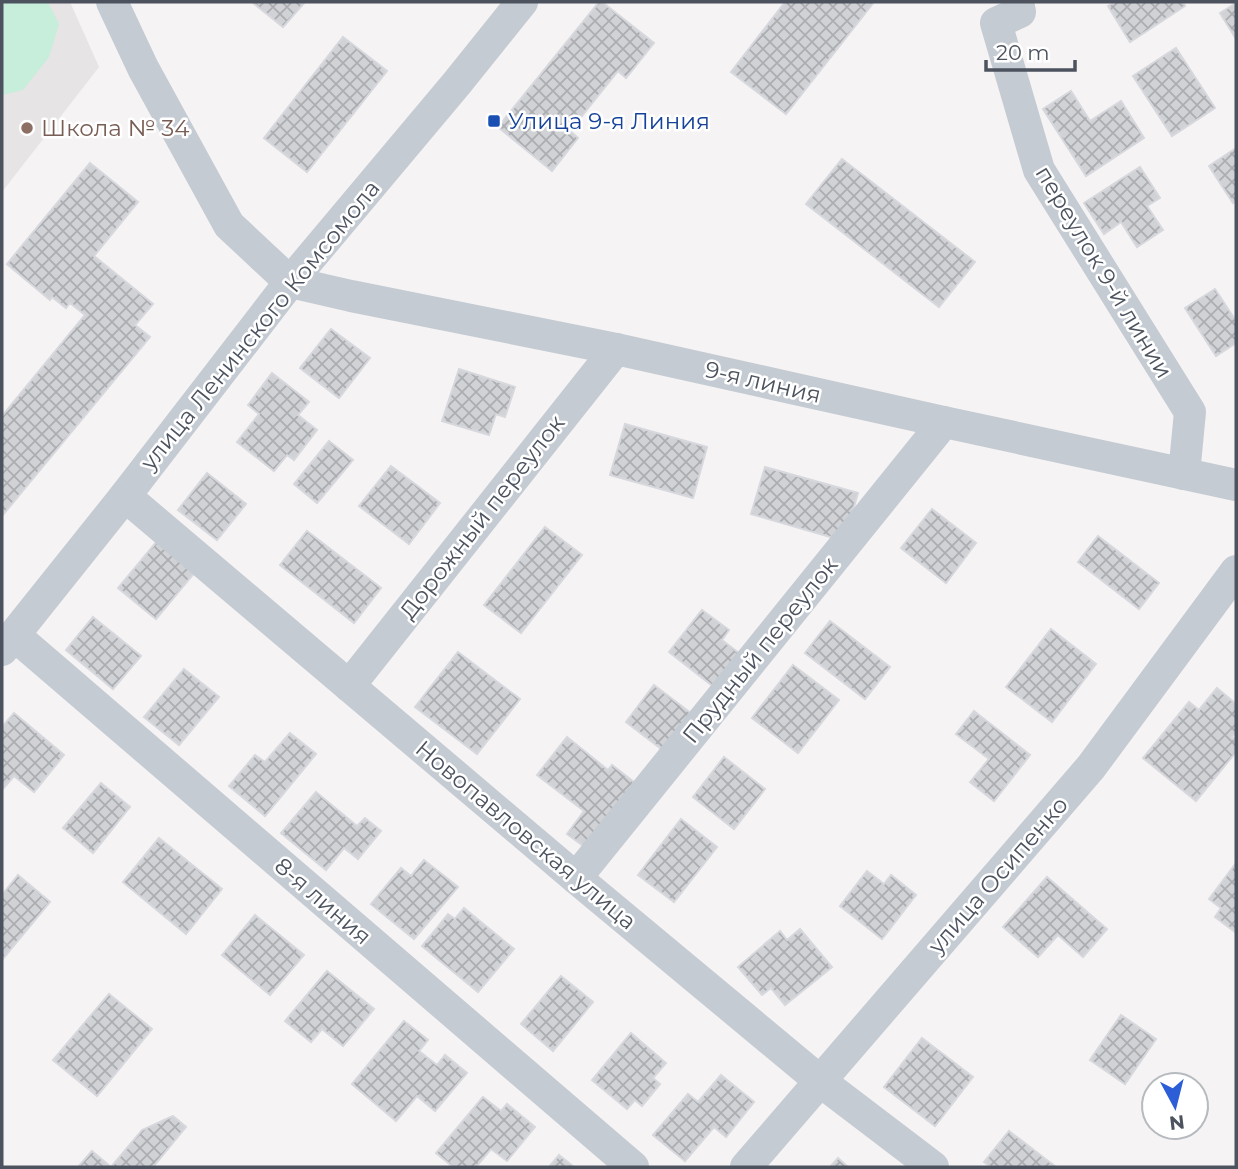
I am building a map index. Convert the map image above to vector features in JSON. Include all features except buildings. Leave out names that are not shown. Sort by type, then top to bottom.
[{"type":"street","points":[[112,2],[143,68],[229,225],[290,282]]},
{"type":"street","name":"улица Ленинского Комсомола","points":[[8,643],[290,282],[522,2]]},
{"type":"street","name":"переулок 9-й линии","points":[[1007,13],[1039,170],[1190,412],[1184,474]]},
{"type":"street","name":"9-я линия","points":[[290,282],[615,349],[1236,485]]},
{"type":"street","name":"Дорожный переулок","points":[[349,686],[615,349]]},
{"type":"street","name":"Прудный переулок","points":[[576,878],[944,422]]},
{"type":"street","name":"Новопавловская улица","points":[[125,496],[820,1081],[933,1167]]},
{"type":"street","name":"улица Осипенко","points":[[746,1167],[1091,767],[1236,571]]},
{"type":"street","name":"8-я линия","points":[[8,643],[634,1167]]},
{"type":"shaded area","name":"Школа № 34","points":[[2,2],[70,2],[99,67],[2,192]]},
{"type":"green space","points":[[2,2],[48,2],[59,24],[49,57],[23,90],[2,95]]},
{"type":"place","name":"Улица 9-я Линия","points":[[494,121]]},
{"type":"place","name":"Школа № 34","points":[[27,128]]}]
